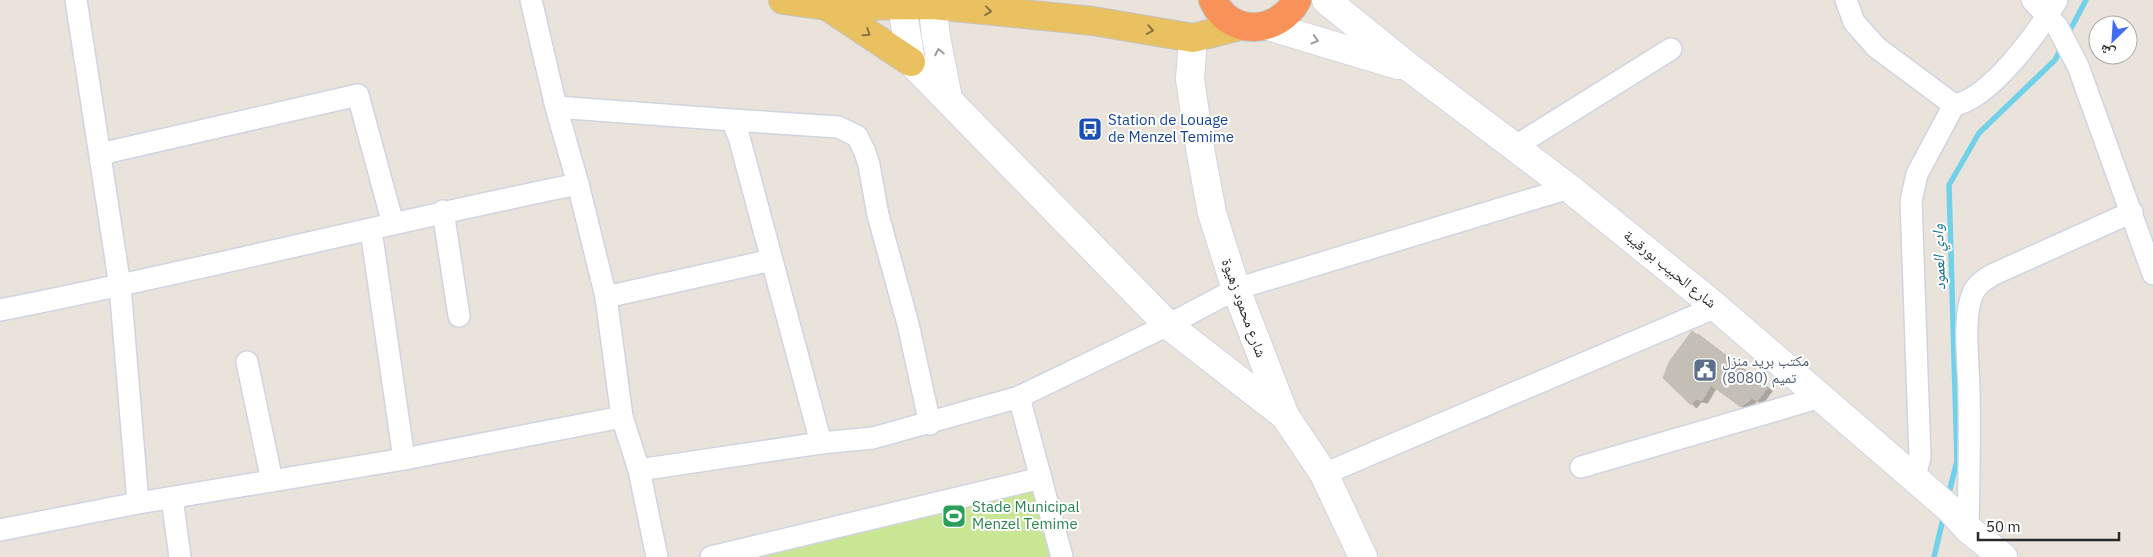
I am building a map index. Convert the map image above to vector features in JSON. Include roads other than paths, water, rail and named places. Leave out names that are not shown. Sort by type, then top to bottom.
[{"type":"highway","points":[[1214,0],[1217,8],[1227,18],[1240,26],[1249,28],[1268,26],[1286,16],[1297,0]]},
{"type":"main road","points":[[783,0],[827,6],[932,3],[1092,21],[1193,38],[1240,26]]},
{"type":"main road","name":"شارع الحبيب بورقيبة","points":[[1326,0],[1410,68],[1570,188],[1716,306],[2003,557]]},
{"type":"main road","points":[[901,3],[911,62]]},
{"type":"main road","points":[[932,3],[936,37],[948,98]]},
{"type":"main road","points":[[827,6],[911,62],[1168,325],[1285,416]]},
{"type":"main road","name":"شارع الحبيب بورقيبة","points":[[1268,26],[1410,68]]},
{"type":"main road","name":"شارع محمود زهيوة","points":[[1193,38],[1190,78],[1201,154],[1212,213],[1236,289],[1285,416],[1324,474],[1363,557]]},
{"type":"street","points":[[76,0],[120,286],[138,503]]},
{"type":"street","points":[[531,0],[556,107],[578,184],[606,297],[622,417],[639,470],[657,557]]},
{"type":"street","points":[[1846,0],[1854,22],[1876,47],[1954,105],[1967,103],[1987,89],[2054,14]]},
{"type":"street","points":[[1854,22],[1865,0]]},
{"type":"street","points":[[2032,0],[2054,14],[2078,66],[2153,274]]},
{"type":"street","points":[[1514,147],[1671,49]]},
{"type":"street","points":[[100,154],[358,95],[393,224]]},
{"type":"street","points":[[1916,482],[1920,458],[1911,201],[1917,174],[1954,105]]},
{"type":"street","points":[[556,107],[838,128],[857,136],[869,166],[878,215],[908,324],[930,424]]},
{"type":"street","points":[[732,120],[739,137],[821,443]]},
{"type":"street","points":[[0,310],[120,286],[370,230],[443,211],[578,184]]},
{"type":"street","points":[[639,470],[821,443],[873,438],[930,424],[1019,397],[1168,325],[1236,289],[1570,188]]},
{"type":"street","points":[[443,211],[459,316]]},
{"type":"street","points":[[1959,519],[1970,440],[1968,330],[1969,307],[1973,292],[1981,282],[1992,275],[2132,212]]},
{"type":"street","points":[[370,230],[404,459]]},
{"type":"street","points":[[606,297],[772,260]]},
{"type":"street","points":[[1324,474],[1716,306]]},
{"type":"street","points":[[247,362],[272,481]]},
{"type":"street","points":[[1019,397],[1062,557]]},
{"type":"street","points":[[1581,468],[1821,397]]},
{"type":"street","points":[[0,530],[138,503],[404,459],[622,417]]},
{"type":"street","points":[[711,557],[1041,478]]},
{"type":"street","points":[[172,498],[180,557]]},
{"type":"waterway","name":"وادي العمود","points":[[2067,36],[2086,0]]},
{"type":"waterway","name":"وادي العمود","points":[[1948,497],[1957,461],[1949,185],[1979,133],[2055,60],[2062,46]]},
{"type":"waterway","name":"وادي العمود","points":[[1934,557],[1944,515]]},
{"type":"place","name":"Station de Louage de Menzel Temime","points":[[1090,129]]},
{"type":"place","name":"مكتب بريد منزل تميم (8080)","points":[[1705,370]]},
{"type":"place","name":"Stade Municipal Menzel Temime","points":[[954,516]]}]
